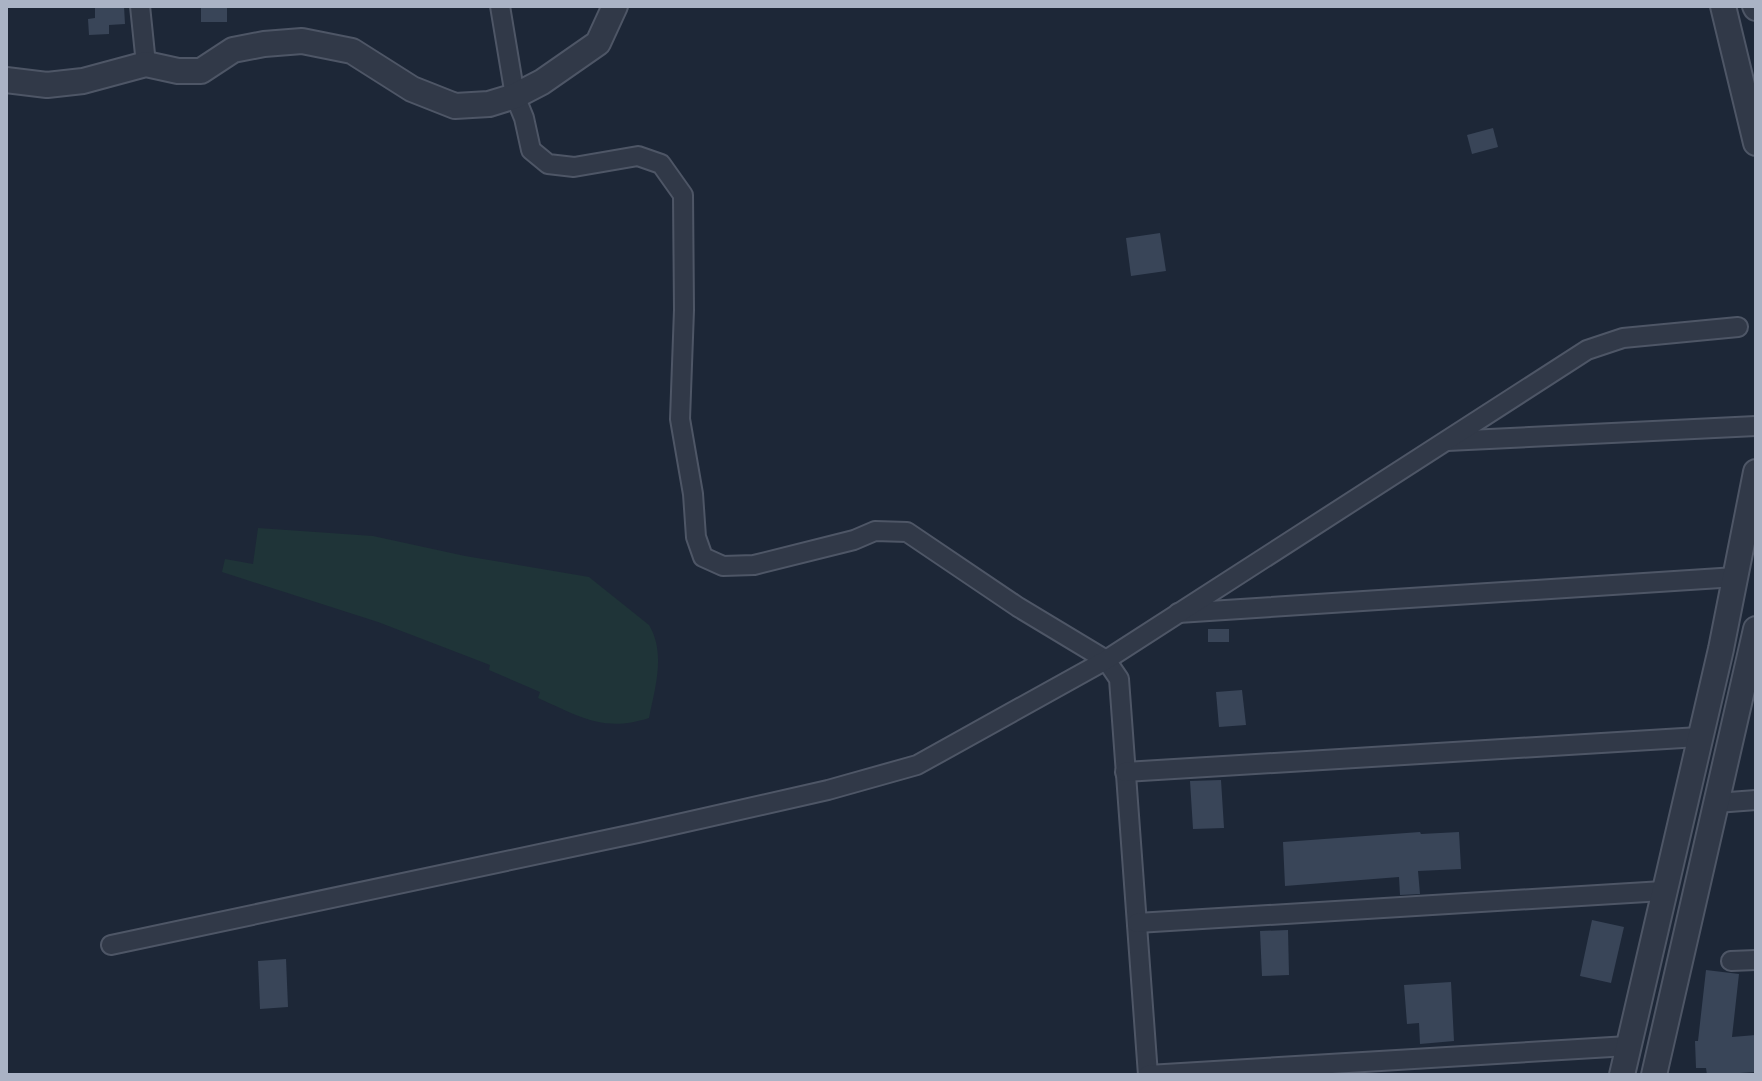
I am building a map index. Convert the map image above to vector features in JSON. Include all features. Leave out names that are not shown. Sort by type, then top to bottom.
[{"type":"street","points":[[140,6],[146,64]]},
{"type":"street","points":[[500,6],[515,96],[531,150],[548,164],[574,167],[638,156],[661,164],[683,195],[684,310],[680,419],[693,494],[696,537],[703,557],[723,566],[754,565],[840,544],[875,531],[907,532],[1018,607],[1106,660],[1119,679],[1148,1075],[1628,1046]]},
{"type":"street","points":[[6,80],[47,85],[83,81],[146,64],[178,71],[201,71],[233,50],[302,41],[352,51],[412,89],[455,106],[489,104],[515,96],[542,82],[598,43],[615,6]]},
{"type":"street","points":[[1723,6],[1756,143]]},
{"type":"street","points":[[111,945],[638,833],[828,790],[917,765],[1106,660],[1587,350],[1623,338],[1738,327]]},
{"type":"street","points":[[1444,441],[1756,426]]},
{"type":"street","points":[[1622,1075],[1736,577],[1756,472]]},
{"type":"street","points":[[1175,613],[1736,577]]},
{"type":"street","points":[[1654,1075],[1756,629]]},
{"type":"street","points":[[1125,772],[1699,737]]},
{"type":"street","points":[[1716,803],[1756,800]]},
{"type":"street","points":[[1137,923],[1663,891]]},
{"type":"street","points":[[1731,961],[1756,960]]},
{"type":"green space","points":[[258,528],[373,536],[465,556],[589,577],[649,625],[654,636],[658,671],[649,718],[618,724],[579,716],[538,698],[540,692],[489,670],[490,665],[378,622],[222,572],[225,559],[253,564]]},
{"type":"building","points":[[95,6],[124,6],[125,24],[109,25],[109,34],[89,35],[88,19],[95,18]]},
{"type":"building","points":[[227,6],[227,22],[201,22],[201,7]]},
{"type":"building","points":[[1493,128],[1498,147],[1472,154],[1467,135]]},
{"type":"building","points":[[1160,233],[1166,271],[1131,276],[1126,238]]},
{"type":"building","points":[[1208,629],[1229,629],[1229,642],[1208,642]]},
{"type":"building","points":[[1242,690],[1246,725],[1219,727],[1216,692]]},
{"type":"building","points":[[1221,780],[1224,828],[1193,829],[1190,781]]},
{"type":"building","points":[[1459,832],[1461,869],[1418,871],[1420,894],[1400,895],[1399,877],[1285,886],[1283,842]]},
{"type":"building","points":[[1592,920],[1624,927],[1611,983],[1580,976]]},
{"type":"building","points":[[1288,930],[1289,975],[1262,976],[1260,931]]},
{"type":"building","points":[[286,959],[288,1007],[260,1009],[258,961]]},
{"type":"building","points":[[1706,970],[1739,974],[1732,1037],[1756,1035],[1756,1072],[1707,1075],[1706,1068],[1696,1068],[1695,1041],[1698,1041]]},
{"type":"building","points":[[1451,982],[1454,1041],[1420,1044],[1419,1023],[1407,1024],[1404,985]]}]
